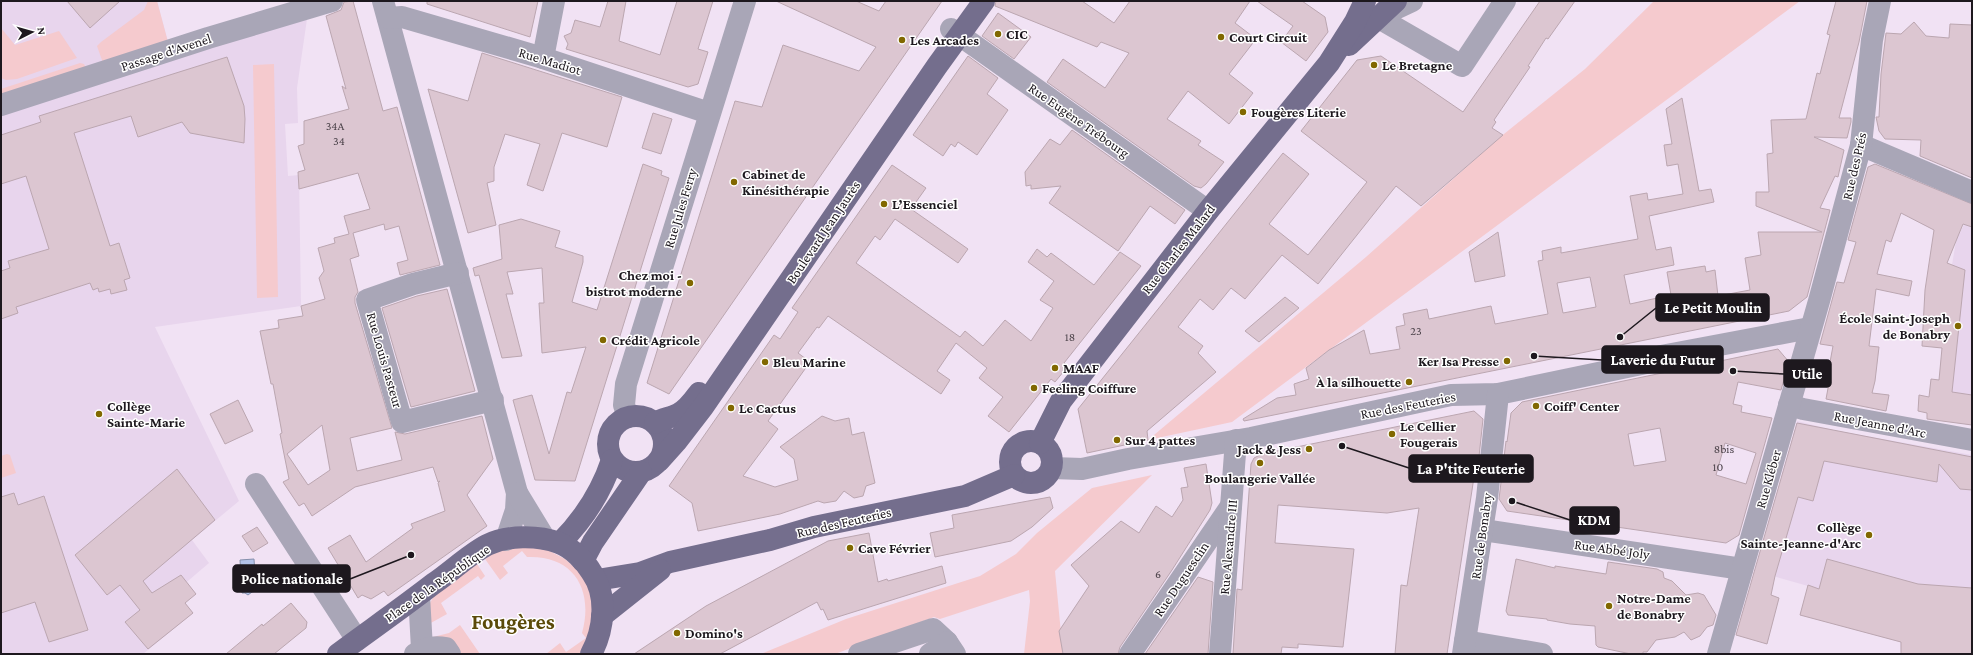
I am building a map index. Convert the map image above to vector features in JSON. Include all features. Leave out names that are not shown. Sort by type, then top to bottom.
[{"type":"main road","name":"Boulevard Jean Jaurès","points":[[583,561],[593,542],[650,466],[676,442],[703,407],[937,66],[970,1]]},
{"type":"main road","name":"Boulevard Jean Jaurès","points":[[655,423],[661,419],[679,413],[692,402],[955,32],[984,1]]},
{"type":"main road","name":"Rue Charles Malard","points":[[1040,443],[1061,401],[1208,211],[1329,63],[1363,13],[1396,1]]},
{"type":"main road","points":[[638,416],[647,418],[655,423],[661,431],[664,440],[663,451],[650,466],[625,470],[612,460],[608,450],[608,439],[612,429],[618,421],[628,417],[638,416]]},
{"type":"main road","points":[[1025,442],[1040,443],[1050,453],[1052,468],[1046,478],[1036,483],[1029,483],[1019,480],[1014,475],[1010,466],[1010,460],[1015,449],[1025,442]]},
{"type":"main road","points":[[591,654],[597,644],[602,616],[602,601],[597,580],[583,561],[552,541],[576,527],[589,509],[607,476],[612,460]]},
{"type":"main road","name":"Rue des Feuteries","points":[[597,580],[640,573],[670,562],[770,540],[814,527],[965,496],[1014,475]]},
{"type":"main road","name":"Place de la République","points":[[338,654],[488,545],[523,537],[552,541]]},
{"type":"main road","name":"Rue des Feuteries","points":[[602,616],[670,562]]},
{"type":"street","name":"Passage d'Avenel","points":[[1,105],[208,38],[332,1]]},
{"type":"street","points":[[543,58],[554,1]]},
{"type":"street","name":"Rue Jules Ferry","points":[[628,417],[624,405],[626,384],[745,1]]},
{"type":"street","points":[[1363,13],[1412,1]]},
{"type":"street","points":[[1363,13],[1462,66],[1505,1]]},
{"type":"street","name":"Rue des Prés","points":[[1810,328],[1861,144],[1872,40],[1880,1]]},
{"type":"street","points":[[386,9],[517,493],[516,510],[506,540]]},
{"type":"street","name":"Rue Madiot","points":[[386,9],[402,18],[543,58],[710,113]]},
{"type":"street","name":"Rue Eugène Trébourg","points":[[955,32],[1208,211]]},
{"type":"street","points":[[1861,144],[1972,192]]},
{"type":"street","name":"Rue Louis Pasteur","points":[[458,273],[413,284],[367,300],[402,422],[493,400]]},
{"type":"street","name":"Rue des Feuteries","points":[[1052,468],[1082,469],[1128,459],[1236,440],[1450,395],[1498,394],[1651,362],[1661,356],[1810,328]]},
{"type":"street","name":"Rue Kléber","points":[[1718,654],[1810,328]]},
{"type":"street","name":"Rue de Bonabry","points":[[1464,648],[1483,530],[1498,394]]},
{"type":"street","name":"Rue Jeanne d'Arc","points":[[1789,405],[1803,409],[1972,440]]},
{"type":"street","name":"Rue Alexandre III","points":[[1220,654],[1236,440]]},
{"type":"street","points":[[256,484],[357,640]]},
{"type":"street","points":[[517,493],[552,541]]},
{"type":"street","name":"Rue Duguesclin","points":[[1130,654],[1231,505]]},
{"type":"street","name":"Rue Abbé Joly","points":[[1483,530],[1742,569]]},
{"type":"street","points":[[419,595],[418,652],[434,646],[446,648],[450,654]]},
{"type":"street","points":[[858,654],[933,629],[944,650]]},
{"type":"street","points":[[1464,648],[1542,654]]},
{"type":"shaded area","points":[[1,1],[157,1],[168,42],[1,97]]},
{"type":"shaded area","points":[[148,1],[157,1],[168,42],[103,63],[97,46],[144,10]]},
{"type":"shaded area","points":[[1654,1],[1800,1],[1232,422],[1148,440],[1366,257],[1499,138],[1585,69]]},
{"type":"shaded area","name":"Collège Sainte-Marie","points":[[308,12],[297,88],[298,123],[285,124],[288,176],[299,175],[301,306],[155,327],[239,501],[192,540],[209,563],[175,592],[193,613],[143,654],[1,654],[1,110]]},
{"type":"shaded area","points":[[1,28],[15,45],[59,31],[77,58],[17,79],[6,80],[1,78]]},
{"type":"shaded area","points":[[80,63],[84,64],[86,68],[1,97],[1,89]]},
{"type":"shaded area","points":[[274,64],[278,297],[257,298],[253,65]]},
{"type":"shaded area","name":"École Saint-Joseph de Bonabry","points":[[1972,208],[1972,425],[1936,420],[1946,301],[1956,241]]},
{"type":"shaded area","name":"Collège Sainte-Jeanne-d'Arc","points":[[1797,421],[1833,430],[1972,455],[1972,654],[1901,654],[1900,642],[1800,615],[1808,586],[1755,571]]},
{"type":"shaded area","points":[[7,454],[10,455],[16,473],[1,478],[1,456]]},
{"type":"shaded area","points":[[1152,475],[1055,571],[1063,654],[1024,654],[1030,601],[1029,590],[940,619],[934,617],[835,654],[761,654],[846,619],[980,576],[1016,554],[1037,533],[1092,488]]},
{"type":"shaded area","points":[[520,546],[544,548],[565,559],[583,575],[594,598],[595,623],[581,654],[546,654],[560,643],[566,652],[586,638],[582,633],[585,617],[585,603],[582,590],[577,578],[568,569],[557,562],[543,558],[527,557],[522,551],[503,566],[508,573],[500,580],[485,559],[495,552]]},
{"type":"shaded area","points":[[477,564],[485,576],[481,580],[478,576],[441,603],[447,614],[429,624],[430,603],[435,594]]},
{"type":"shaded area","points":[[460,625],[480,654],[460,654],[429,638],[449,633]]},
{"type":"water","points":[[254,559],[256,591],[248,595],[242,593],[240,560]]},
{"type":"building","points":[[67,1],[120,1],[90,28]]},
{"type":"building","points":[[353,1],[383,111],[397,107],[440,265],[400,275],[397,263],[408,260],[399,226],[385,230],[384,224],[353,233],[359,256],[350,259],[358,292],[355,297],[355,303],[392,428],[350,438],[357,471],[402,460],[395,432],[405,434],[482,416],[493,459],[467,495],[487,526],[388,596],[384,591],[371,599],[362,595],[358,598],[328,548],[350,535],[366,562],[413,528],[411,524],[445,511],[438,483],[440,481],[438,482],[433,467],[355,487],[312,516],[304,503],[299,506],[283,482],[289,479],[280,434],[282,433],[273,384],[271,384],[260,331],[279,328],[278,320],[303,316],[301,306],[325,299],[319,278],[324,271],[318,248],[335,243],[334,238],[349,234],[344,216],[370,209],[358,173],[299,189],[298,172],[305,170],[298,146],[304,144],[304,121],[349,109],[342,86],[346,89],[326,16],[341,10],[344,2]],"holes":[[[322,425],[330,470],[308,485],[287,454]]]},
{"type":"building","points":[[427,1],[538,1],[530,37],[427,4]]},
{"type":"building","points":[[608,1],[626,1],[619,41],[660,55],[677,1],[713,1],[698,49],[708,52],[698,84],[688,87],[566,49],[568,44],[564,36],[571,33],[575,20],[600,27]]},
{"type":"building","points":[[776,1],[856,1],[879,11],[886,1],[942,1],[669,394],[647,383],[735,101],[762,107],[783,45],[859,71],[876,47]]},
{"type":"building","points":[[996,1],[1082,1],[1114,23],[1130,1],[1250,1],[1235,23],[1256,39],[1229,74],[1253,93],[1229,124],[1188,91],[1167,119],[1201,141],[1198,145],[1224,162],[1201,188],[1194,186],[1047,82],[1063,59],[1105,88],[1129,53],[1101,42],[1097,47],[995,6]]},
{"type":"building","points":[[1257,1],[1302,1],[1325,17],[1328,32],[1306,61],[1281,42],[1293,26]]},
{"type":"building","points":[[1540,1],[1575,1],[1548,39],[1546,38],[1528,66],[1530,67],[1494,120],[1496,122],[1492,128],[1503,135],[1421,206],[1396,186],[1318,284],[1282,255],[1245,299],[1231,288],[1213,310],[1200,299],[1178,327],[1203,346],[1198,353],[1216,372],[1147,431],[1148,440],[1087,453],[1078,409],[1283,153],[1309,174],[1269,224],[1308,255],[1367,182],[1301,131],[1357,60],[1381,56],[1463,112]]},
{"type":"building","points":[[1836,1],[1867,1],[1859,42],[1839,118],[1851,118],[1847,138],[1814,137],[1844,150],[1838,177],[1835,176],[1820,208],[1830,210],[1807,297],[1789,311],[1244,421],[1243,419],[1277,398],[1296,395],[1294,384],[1309,379],[1306,368],[1329,350],[1364,330],[1370,354],[1400,349],[1396,327],[1405,325],[1403,314],[1427,309],[1429,319],[1491,306],[1495,324],[1548,314],[1538,261],[1543,260],[1542,251],[1561,247],[1561,253],[1638,239],[1630,196],[1647,193],[1648,200],[1683,194],[1678,164],[1667,166],[1664,145],[1672,144],[1666,109],[1682,98],[1699,191],[1711,189],[1714,202],[1649,216],[1656,250],[1671,247],[1674,265],[1624,275],[1630,304],[1671,295],[1667,272],[1705,266],[1706,272],[1715,270],[1718,296],[1750,290],[1745,258],[1761,255],[1758,232],[1822,232],[1756,206],[1756,192],[1769,192],[1767,154],[1773,153],[1771,120],[1806,119],[1817,73],[1820,74],[1830,35],[1827,34]],"holes":[[[1590,277],[1596,307],[1563,313],[1557,283]]]},
{"type":"building","points":[[998,13],[1031,37],[1014,59],[982,36]]},
{"type":"building","points":[[1914,22],[1926,36],[1949,38],[1950,24],[1972,25],[1972,178],[1920,156],[1921,140],[1885,139],[1879,131],[1876,117],[1879,117],[1881,74],[1886,33],[1901,34]]},
{"type":"building","points":[[482,53],[622,97],[607,147],[562,133],[543,191],[527,185],[540,144],[505,134],[494,167],[494,181],[487,183],[496,225],[468,233],[428,89],[468,101]]},
{"type":"building","points":[[968,56],[998,78],[987,94],[1008,110],[977,155],[958,142],[955,147],[951,144],[943,156],[913,135]]},
{"type":"building","points":[[227,57],[244,106],[244,143],[190,133],[182,122],[138,137],[131,116],[74,133],[110,246],[119,243],[130,278],[124,280],[127,290],[111,294],[110,289],[99,292],[98,288],[93,290],[90,283],[16,307],[18,313],[1,319],[1,271],[10,268],[8,261],[49,249],[26,176],[1,184],[1,135],[41,122],[39,116]]},
{"type":"building","points":[[653,113],[672,119],[661,154],[642,148]]},
{"type":"building","points":[[1072,130],[1185,210],[1175,224],[1150,206],[1118,251],[1049,203],[1061,186],[1031,189],[1031,185],[1026,186],[1025,172],[1050,139],[1060,145]]},
{"type":"building","points":[[643,164],[662,171],[661,175],[669,178],[575,481],[535,480],[513,400],[532,395],[549,454],[567,392],[571,393],[586,347],[542,353],[539,303],[544,303],[542,268],[507,272],[513,294],[506,294],[522,356],[502,358],[479,275],[475,276],[473,268],[502,259],[499,225],[521,219],[560,231],[555,247],[583,256],[583,262],[572,302],[597,310]]},
{"type":"building","points":[[1875,164],[1972,204],[1972,227],[1963,224],[1947,263],[1965,270],[1952,392],[1972,395],[1972,425],[1927,419],[1927,413],[1918,411],[1919,395],[1929,397],[1931,379],[1939,380],[1942,348],[1922,346],[1925,290],[1934,230],[1901,213],[1891,242],[1886,240],[1877,274],[1912,281],[1909,296],[1876,289],[1869,346],[1879,347],[1872,393],[1889,395],[1886,411],[1826,399],[1829,383],[1828,373],[1833,346],[1820,344],[1837,282],[1844,283],[1856,242],[1848,240],[1868,167]]},
{"type":"building","points":[[892,165],[926,188],[911,209],[968,249],[958,263],[895,219],[880,240],[875,236],[856,263],[960,337],[965,331],[983,346],[1005,320],[1031,341],[1053,308],[1040,300],[1054,281],[1028,262],[1037,249],[1047,257],[1051,253],[1094,285],[1120,252],[1141,266],[1064,363],[1068,366],[1055,382],[1051,379],[1009,432],[988,416],[1003,397],[979,378],[987,368],[956,343],[937,371],[950,380],[941,394],[828,316],[819,328],[817,327],[798,353],[810,362],[768,421],[778,429],[743,476],[775,487],[798,480],[794,459],[780,447],[822,416],[835,421],[849,418],[852,435],[864,432],[875,483],[866,486],[863,496],[854,498],[844,491],[836,501],[824,503],[818,501],[780,514],[698,531],[692,503],[669,486],[774,335],[780,339],[798,312],[792,308]]},
{"type":"building","points":[[1498,232],[1505,276],[1475,282],[1469,252]]},
{"type":"building","points":[[447,289],[475,391],[411,407],[382,308],[417,296]]},
{"type":"building","points":[[1285,297],[1299,308],[1259,342],[1245,331]]},
{"type":"building","points":[[1778,349],[1789,362],[1781,390],[1738,382],[1733,404],[1742,406],[1741,412],[1772,418],[1739,535],[1726,543],[1507,511],[1499,499],[1506,441],[1507,442],[1511,413],[1522,402]],"holes":[[[1660,428],[1666,461],[1634,466],[1628,434]],[[1725,443],[1756,453],[1746,484],[1716,475]]]},
{"type":"building","points":[[238,400],[253,431],[225,444],[210,414]]},
{"type":"building","points":[[1474,411],[1483,419],[1478,466],[1476,464],[1447,654],[1395,654],[1401,585],[1407,586],[1419,508],[1387,513],[1278,505],[1275,543],[1354,549],[1343,647],[1298,644],[1298,648],[1282,647],[1281,654],[1233,654],[1237,589],[1242,590],[1251,464],[1254,458],[1262,454]]},
{"type":"building","points":[[1797,423],[1972,457],[1972,490],[1960,489],[1939,464],[1937,482],[1824,461],[1813,501],[1798,497],[1775,576],[1771,595],[1779,598],[1767,644],[1736,635]]},
{"type":"building","points":[[1206,464],[1212,503],[1210,510],[1120,647],[1118,654],[1063,654],[1059,631],[1089,586],[1071,565],[1121,521],[1139,533],[1156,506],[1172,517],[1183,500],[1181,488],[1188,487],[1184,468]]},
{"type":"building","points":[[177,469],[215,520],[143,581],[152,593],[181,575],[196,594],[185,603],[193,613],[148,649],[125,622],[140,610],[120,585],[107,595],[75,555]]},
{"type":"building","points":[[14,493],[18,505],[44,496],[88,630],[49,642],[35,602],[1,613],[1,497]]},
{"type":"building","points":[[1050,497],[1053,508],[1032,527],[1011,541],[935,557],[930,533],[954,528],[952,515]]},
{"type":"building","points":[[257,527],[268,543],[253,552],[242,536]]},
{"type":"building","points":[[869,533],[878,582],[887,579],[888,581],[942,566],[946,583],[828,620],[823,609],[821,610],[817,602],[720,654],[634,654],[706,606],[828,541]]},
{"type":"building","name":"Notre-Dame de Bonabry","points":[[1516,559],[1555,568],[1555,566],[1606,574],[1608,562],[1657,569],[1663,572],[1664,578],[1672,581],[1686,595],[1698,593],[1704,595],[1716,615],[1713,625],[1707,627],[1700,636],[1691,640],[1684,632],[1675,637],[1656,640],[1647,652],[1643,652],[1643,654],[1631,654],[1598,647],[1596,645],[1595,626],[1508,615],[1506,611]]},
{"type":"building","points":[[1827,559],[1918,584],[1972,588],[1972,654],[1901,654],[1901,642],[1800,615],[1808,585],[1819,589]]},
{"type":"building","points":[[1198,577],[1213,582],[1208,654],[1145,654]]},
{"type":"building","points":[[291,603],[307,622],[306,628],[274,654],[226,654],[262,624],[263,626]]},
{"type":"place","name":"CIC","points":[[998,34]]},
{"type":"place","name":"Court Circuit","points":[[1221,37]]},
{"type":"place","name":"Les Arcades","points":[[902,40]]},
{"type":"place","name":"Le Bretagne","points":[[1374,65]]},
{"type":"place","name":"Fougères Literie","points":[[1243,112]]},
{"type":"place","name":"Cabinet de Kinésithérapie","points":[[734,182]]},
{"type":"place","name":"L’Essenciel","points":[[884,204]]},
{"type":"place","name":"Chez moi - bistrot moderne","points":[[690,283]]},
{"type":"place","name":"École Saint-Joseph de Bonabry","points":[[1958,326]]},
{"type":"place","name":"Le Petit Moulin","points":[[1620,337]]},
{"type":"place","name":"Crédit Agricole","points":[[603,340]]},
{"type":"place","name":"Laverie du Futur","points":[[1534,356]]},
{"type":"place","name":"Ker Isa Presse","points":[[1507,361]]},
{"type":"place","name":"Bleu Marine","points":[[765,362]]},
{"type":"place","name":"MAAF","points":[[1055,368]]},
{"type":"place","name":"Utile","points":[[1733,371]]},
{"type":"place","name":"À la silhouette","points":[[1409,382]]},
{"type":"place","name":"Feeling Coiffure","points":[[1034,388]]},
{"type":"place","name":"Coiff' Center","points":[[1536,406]]},
{"type":"place","name":"Le Cactus","points":[[731,408]]},
{"type":"place","name":"Collège Sainte-Marie","points":[[99,414]]},
{"type":"place","name":"Le Cellier Fougerais","points":[[1392,434]]},
{"type":"place","name":"Sur 4 pattes","points":[[1117,440]]},
{"type":"place","name":"La P'tite Feuterie","points":[[1342,446]]},
{"type":"place","name":"Jack & Jess","points":[[1309,449]]},
{"type":"place","name":"Boulangerie Vallée","points":[[1260,463]]},
{"type":"place","name":"KDM","points":[[1512,501]]},
{"type":"place","name":"Collège Sainte-Jeanne-d'Arc","points":[[1869,535]]},
{"type":"place","name":"Cave Février","points":[[850,548]]},
{"type":"place","name":"Police nationale","points":[[411,555]]},
{"type":"place","name":"Notre-Dame de Bonabry","points":[[1609,606]]},
{"type":"place","name":"Domino's","points":[[677,633]]},
{"type":"district","name":"Fougères","points":[[513,621]]}]
